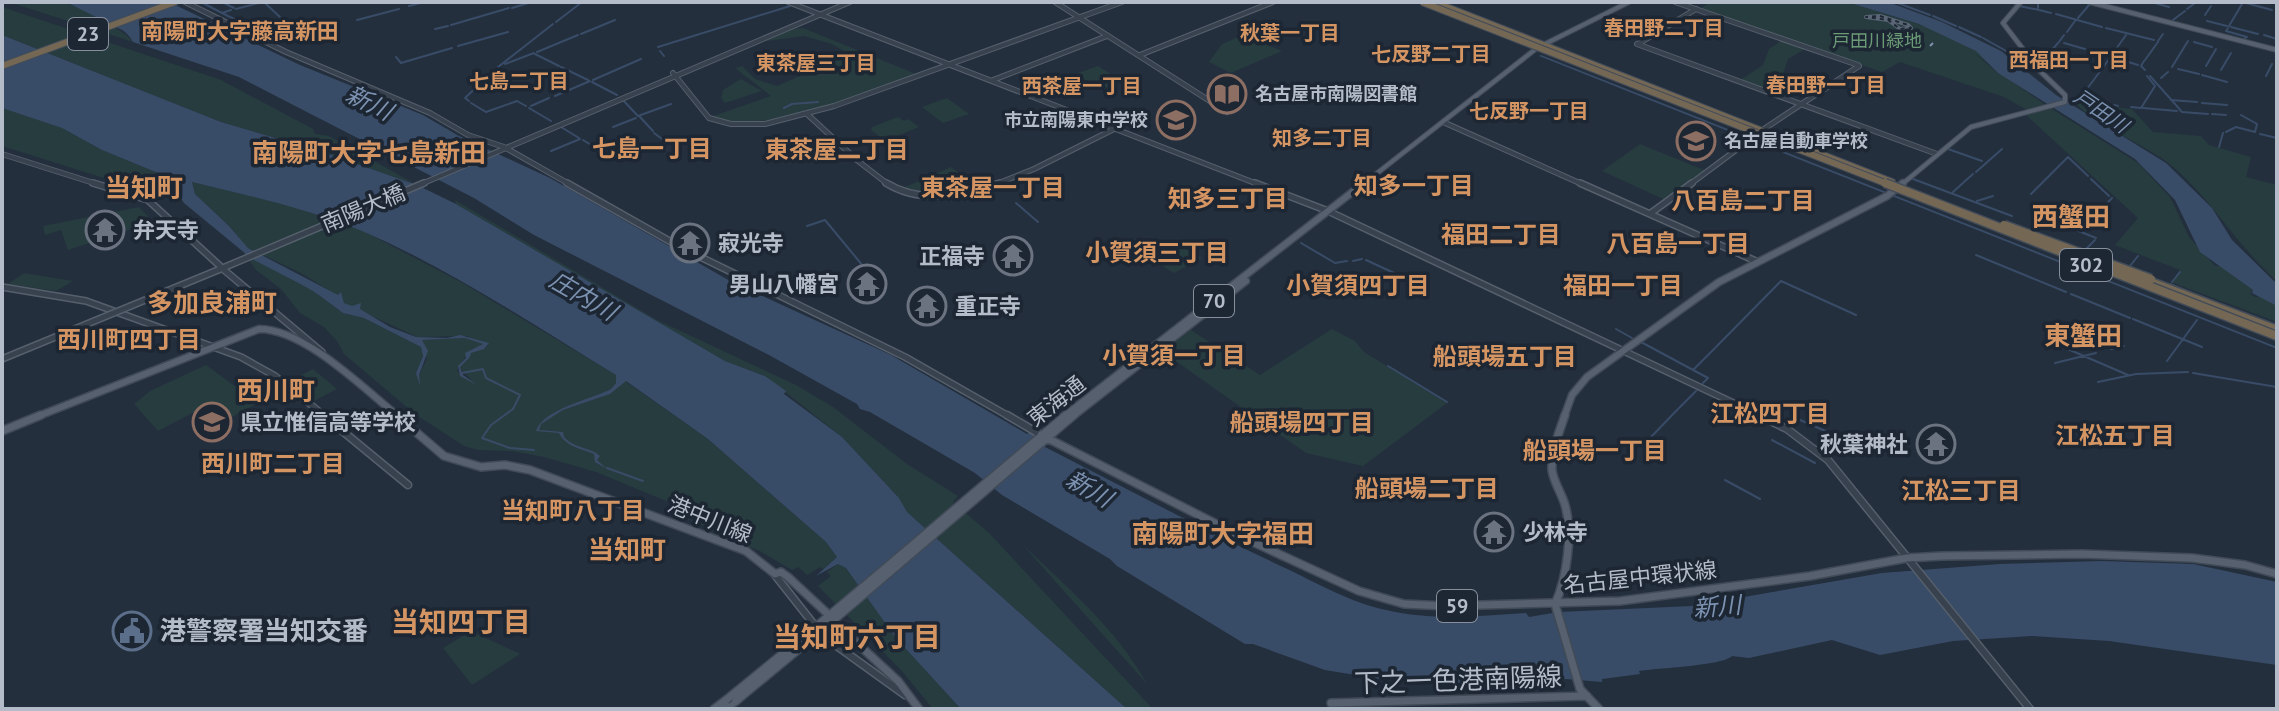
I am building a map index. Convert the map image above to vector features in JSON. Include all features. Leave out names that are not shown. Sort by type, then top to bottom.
[{"type":"highway","name":"23","points":[[2,65],[172,2]]},
{"type":"highway","name":"302","points":[[1421,2],[1725,117],[1757,136]]},
{"type":"highway","points":[[1421,2],[1948,208],[2079,265],[2277,336]]},
{"type":"highway","points":[[1432,2],[1541,48]]},
{"type":"highway","points":[[1432,2],[2277,336]]},
{"type":"highway","name":"302","points":[[1541,48],[1893,191],[2277,336]]},
{"type":"highway","name":"302","points":[[1893,191],[2238,315],[2277,336]]},
{"type":"highway","points":[[1958,209],[2151,279],[2238,315]]},
{"type":"main road","name":"東海通","points":[[714,709],[729,703],[1042,437],[1541,48],[1629,2]]},
{"type":"main road","points":[[1599,709],[1584,693],[1555,607],[1562,589],[1569,519],[1561,489],[1552,474],[1556,434],[1576,388],[1719,282],[1893,191],[1971,127],[2066,100],[2004,26],[2008,16],[2021,2]]},
{"type":"main road","points":[[2089,2],[2277,50]]},
{"type":"main road","name":"港中川線","points":[[2,431],[266,328],[325,355],[444,456],[481,467],[505,465],[530,470],[746,551],[775,574],[781,572],[788,577],[898,681],[905,695],[919,709]]},
{"type":"main road","name":"名古屋中環状線","points":[[1042,437],[1242,537],[1373,597],[1404,604],[1446,606],[1538,601],[1555,607],[1810,576],[1907,558],[2082,554],[2192,558],[2245,565],[2277,574]]},
{"type":"main road","name":"下之一色港南陽線","points":[[1331,703],[1584,693]]},
{"type":"street","points":[[185,2],[286,52],[430,113],[468,135],[503,147],[680,247],[905,357],[1042,437]]},
{"type":"street","points":[[788,2],[1330,212],[1795,433],[1828,460],[2030,709]]},
{"type":"street","points":[[815,13],[843,2]]},
{"type":"street","points":[[815,13],[850,2]]},
{"type":"street","points":[[1055,2],[1227,112]]},
{"type":"street","points":[[674,74],[704,113],[719,122],[757,125],[807,114],[1122,2]]},
{"type":"street","points":[[1139,55],[1273,2]]},
{"type":"street","points":[[1650,213],[1859,66],[1675,2]]},
{"type":"street","points":[[1696,9],[1637,44],[1937,154]]},
{"type":"street","name":"南陽大橋","points":[[2,358],[815,13]]},
{"type":"street","points":[[991,80],[1108,36]]},
{"type":"street","points":[[807,114],[886,183],[908,193],[931,197],[962,195],[991,187],[1115,129]]},
{"type":"street","points":[[1445,123],[1758,262]]},
{"type":"street","points":[[2,154],[148,200],[325,355]]},
{"type":"street","points":[[2,287],[86,301],[241,357],[275,376],[408,485]]},
{"type":"street","points":[[775,574],[823,636],[905,695]]},
{"type":"green space","points":[[9,2],[61,2],[111,25],[133,42]]},
{"type":"green space","name":"戸田川緑地","points":[[1711,2],[1847,2],[1928,27],[1982,54],[1997,70],[1973,52],[2005,79],[1998,73],[2047,106],[2027,110],[2004,97],[1900,62],[1882,72],[1699,9]]},
{"type":"green space","points":[[2,7],[221,80],[313,129],[315,134],[329,136],[417,185],[323,152],[221,122],[2,35]]},
{"type":"green space","points":[[803,28],[916,74],[844,102],[786,117],[733,121],[713,116],[771,96],[735,68],[742,66],[755,79],[777,86],[849,54],[832,44],[804,36],[752,43],[788,29]]},
{"type":"green space","points":[[1243,35],[1282,51],[1231,73],[1209,62],[1222,44]]},
{"type":"green space","points":[[1781,41],[1805,49],[1788,59],[1783,74],[1762,88],[1740,80],[1763,65],[1769,49]]},
{"type":"green space","points":[[1098,66],[1123,82],[1108,88],[1072,75]]},
{"type":"green space","points":[[741,79],[762,91],[725,103],[721,98],[723,90]]},
{"type":"green space","points":[[947,98],[969,114],[943,123],[922,107]]},
{"type":"green space","points":[[2076,103],[2132,109],[2153,132],[2201,136],[2209,145],[2251,157],[2246,177],[2277,185],[2277,281],[2179,172],[2154,153],[2091,117]]},
{"type":"green space","points":[[2,108],[62,128],[102,150],[158,173],[170,180],[184,203],[173,192],[153,186],[123,184],[2,146]]},
{"type":"green space","points":[[2052,109],[2138,163],[2170,197],[2189,237],[2215,266],[2222,266],[2253,290],[2250,294],[2277,306],[2277,322],[2171,282],[2180,270],[2115,245],[2138,218],[2026,115]]},
{"type":"green space","points":[[898,117],[904,121],[908,119],[919,127],[885,141],[871,130],[872,127]]},
{"type":"green space","points":[[1640,144],[1704,171],[1663,199],[1602,171]]},
{"type":"green space","points":[[951,167],[980,189],[941,195],[903,188]]},
{"type":"green space","points":[[192,182],[289,205],[363,231],[461,282],[616,375],[612,389],[563,410],[602,397],[625,381],[708,439],[826,542],[837,557],[823,569],[820,567],[807,575],[798,567],[792,570],[760,551],[665,510],[671,503],[596,472],[544,457],[464,446],[415,414],[344,354],[324,327],[300,313],[281,289],[256,270],[243,252],[312,290],[343,313],[364,318],[421,347],[423,356],[416,373],[419,375],[427,359],[421,340],[465,338],[483,344],[467,336],[417,337],[344,303],[341,293],[338,296],[301,273],[248,248],[195,194]],"holes":[[[484,344],[488,346],[470,353],[470,357],[459,367],[472,381],[461,376],[457,370],[469,351]]]},
{"type":"green space","points":[[455,200],[657,320],[796,385],[833,407],[907,464],[958,496],[953,502],[990,534],[1153,709],[1127,709],[907,512],[899,498],[842,437],[765,376],[725,361],[456,204]]},
{"type":"green space","points":[[139,207],[153,222],[68,250],[61,230],[45,235],[43,226]]},
{"type":"green space","points":[[1180,245],[1202,258],[1174,273],[1156,262]]},
{"type":"green space","points":[[24,273],[73,281],[56,291],[8,284]]},
{"type":"green space","points":[[1332,329],[1447,403],[1363,466],[1306,453],[1163,352],[1191,330],[1260,375]]},
{"type":"green space","points":[[206,365],[258,403],[217,425],[200,409],[158,431],[134,404],[150,391]]},
{"type":"green space","points":[[313,369],[337,389],[314,401],[290,381]]},
{"type":"green space","points":[[1021,543],[1106,627],[1147,684]]},
{"type":"green space","points":[[838,564],[846,568],[895,637],[961,709],[933,709],[901,670],[818,586],[831,576],[827,572]]},
{"type":"green space","points":[[471,631],[520,654],[472,685],[443,648]]},
{"type":"water","name":"新川","points":[[66,2],[169,2],[300,65],[423,115],[459,136],[550,178],[730,281],[891,355],[1027,434],[1030,432],[1047,444],[1045,447],[1255,554],[1373,607],[1421,616],[1526,613],[1529,617],[1559,612],[1692,606],[1882,573],[2000,564],[2102,561],[2193,564],[2277,582],[2277,665],[2109,641],[2032,636],[1953,641],[1880,655],[1832,640],[1749,658],[1732,656],[1703,664],[1639,671],[1640,674],[1602,679],[1602,682],[1566,679],[1444,685],[1325,670],[1253,644],[1245,644],[1002,495],[975,473],[860,409],[857,404],[769,355],[534,235],[474,198],[239,77],[133,42],[120,29],[102,24],[104,21]]},
{"type":"water","points":[[1847,2],[1888,2],[1942,22],[2001,51],[2056,95],[2166,163],[2212,208],[2232,240],[2277,284],[2277,306],[2252,293],[2253,290],[2200,252],[2175,200],[2135,159],[1998,73],[1976,51],[1919,24]]},
{"type":"water","name":"庄内川","points":[[2,35],[221,122],[323,152],[417,185],[456,204],[725,361],[765,376],[842,437],[899,498],[907,512],[1127,709],[961,709],[895,637],[846,568],[838,564],[816,576],[837,557],[826,542],[708,439],[626,381],[610,394],[563,410],[541,424],[539,430],[563,432],[568,441],[600,456],[597,460],[607,469],[595,462],[594,454],[569,444],[559,433],[536,431],[540,423],[558,411],[611,389],[616,383],[616,375],[491,298],[395,246],[320,216],[192,182],[195,194],[248,248],[338,295],[341,292],[344,303],[352,306],[361,303],[360,309],[390,327],[416,337],[447,338],[460,335],[489,343],[484,349],[471,353],[460,367],[463,375],[477,385],[460,376],[458,366],[466,358],[465,353],[483,344],[465,338],[422,340],[428,351],[419,375],[420,386],[416,373],[423,356],[421,347],[364,318],[343,313],[312,290],[252,259],[184,203],[170,180],[102,150],[62,128],[2,108]]},
{"type":"water","points":[[1539,56],[2277,347],[2277,349]]},
{"type":"waterway","points":[[201,2],[222,13]]},
{"type":"waterway","points":[[222,2],[234,8]]},
{"type":"waterway","points":[[236,9],[263,2]]},
{"type":"waterway","points":[[409,6],[424,2]]},
{"type":"waterway","points":[[512,8],[532,2]]},
{"type":"waterway","points":[[556,22],[582,2]]},
{"type":"waterway","points":[[800,3],[804,2]]},
{"type":"waterway","points":[[1895,2],[1930,15]]},
{"type":"waterway","points":[[2010,2],[2016,4]]},
{"type":"waterway","points":[[2038,2],[2038,8]]},
{"type":"waterway","points":[[2151,2],[2169,7]]},
{"type":"waterway","points":[[2242,2],[2272,10]]},
{"type":"waterway","points":[[265,3],[281,18]]},
{"type":"waterway","points":[[2187,9],[2195,3]]},
{"type":"waterway","points":[[2229,26],[2242,4]]},
{"type":"waterway","points":[[2078,18],[2089,5]]},
{"type":"waterway","points":[[658,47],[790,6]]},
{"type":"waterway","points":[[2019,6],[2034,9]]},
{"type":"waterway","points":[[2205,15],[2211,6]]},
{"type":"waterway","points":[[451,25],[509,8]]},
{"type":"waterway","points":[[357,20],[399,9]]},
{"type":"waterway","points":[[2035,9],[2051,13]]},
{"type":"waterway","points":[[222,13],[231,10]]},
{"type":"waterway","points":[[2173,20],[2185,11]]},
{"type":"waterway","points":[[222,13],[248,26],[256,25]]},
{"type":"waterway","points":[[2056,14],[2102,27]]},
{"type":"waterway","points":[[1933,16],[1956,26]]},
{"type":"waterway","points":[[283,19],[298,33]]},
{"type":"waterway","points":[[581,34],[615,20]]},
{"type":"waterway","points":[[2067,32],[2075,21]]},
{"type":"waterway","points":[[2207,21],[2227,26]]},
{"type":"waterway","points":[[498,67],[553,24]]},
{"type":"waterway","points":[[300,35],[339,25]]},
{"type":"waterway","points":[[435,29],[448,26]]},
{"type":"waterway","points":[[1959,27],[1981,37]]},
{"type":"waterway","points":[[2231,27],[2258,34]]},
{"type":"waterway","points":[[2106,28],[2154,40]]},
{"type":"waterway","points":[[2228,28],[2226,31],[2247,37],[2244,39]]},
{"type":"waterway","points":[[458,46],[508,32]]},
{"type":"waterway","points":[[2158,41],[2163,34]]},
{"type":"waterway","points":[[537,52],[578,35]]},
{"type":"waterway","points":[[2059,42],[2064,35]]},
{"type":"waterway","points":[[2111,56],[2126,35]]},
{"type":"waterway","points":[[2264,35],[2277,39]]},
{"type":"waterway","points":[[1983,38],[2033,66]]},
{"type":"waterway","points":[[2172,67],[2188,41]]},
{"type":"waterway","points":[[2145,60],[2158,42]]},
{"type":"waterway","points":[[2194,42],[2212,47]]},
{"type":"waterway","points":[[2038,66],[2058,43]]},
{"type":"waterway","points":[[2064,43],[2085,49]]},
{"type":"waterway","points":[[396,57],[401,63],[452,48]]},
{"type":"waterway","points":[[2206,66],[2216,49]]},
{"type":"waterway","points":[[2089,50],[2099,53]]},
{"type":"waterway","points":[[660,51],[664,56]]},
{"type":"waterway","points":[[505,64],[534,53]]},
{"type":"waterway","points":[[2221,70],[2231,53]]},
{"type":"waterway","points":[[535,54],[559,66]]},
{"type":"waterway","points":[[2106,55],[2138,65]]},
{"type":"waterway","name":"戸田川","points":[[2110,58],[2078,101],[2110,105]]},
{"type":"waterway","points":[[593,80],[641,59]]},
{"type":"waterway","points":[[2144,61],[2141,66],[2145,70]]},
{"type":"waterway","points":[[2266,76],[2272,64]]},
{"type":"waterway","points":[[561,67],[588,80]]},
{"type":"waterway","points":[[466,97],[496,69]]},
{"type":"waterway","points":[[2178,69],[2199,74]]},
{"type":"waterway","points":[[2161,78],[2168,72]]},
{"type":"waterway","points":[[2202,75],[2227,82]]},
{"type":"waterway","name":"戸田川","points":[[2131,107],[2141,108],[2155,86],[2147,76]]},
{"type":"waterway","points":[[2150,76],[2171,100]]},
{"type":"waterway","points":[[555,96],[590,81]]},
{"type":"waterway","points":[[592,82],[617,95]]},
{"type":"waterway","points":[[465,98],[469,101]]},
{"type":"waterway","points":[[531,106],[549,98]]},
{"type":"waterway","points":[[622,99],[637,115]]},
{"type":"waterway","points":[[2171,100],[2197,102]]},
{"type":"waterway","points":[[2171,100],[2175,104]]},
{"type":"waterway","points":[[471,103],[486,112],[517,101],[526,106]]},
{"type":"waterway","points":[[784,108],[792,104],[818,102]]},
{"type":"waterway","points":[[2202,103],[2227,105]]},
{"type":"waterway","points":[[638,116],[671,104]]},
{"type":"waterway","name":"戸田川","points":[[2114,105],[2118,106]]},
{"type":"waterway","points":[[2176,105],[2181,111]]},
{"type":"waterway","points":[[529,108],[551,121]]},
{"type":"waterway","points":[[2143,108],[2177,111]]},
{"type":"waterway","points":[[2182,112],[2208,114]]},
{"type":"waterway","points":[[2212,114],[2226,115]]},
{"type":"waterway","points":[[2226,132],[2236,127],[2255,132],[2257,124],[2241,115]]},
{"type":"waterway","points":[[640,117],[653,131]]},
{"type":"waterway","points":[[613,127],[636,118]]},
{"type":"waterway","points":[[561,127],[579,138]]},
{"type":"waterway","points":[[654,133],[662,139]]},
{"type":"waterway","points":[[2219,147],[2223,133]]},
{"type":"waterway","points":[[2260,134],[2277,138]]},
{"type":"waterway","points":[[551,151],[580,139]]},
{"type":"waterway","points":[[583,140],[596,148]]},
{"type":"waterway","points":[[663,141],[666,150]]},
{"type":"waterway","points":[[1948,149],[1982,161]]},
{"type":"waterway","points":[[1976,172],[2002,149]]},
{"type":"waterway","points":[[2031,194],[2068,157],[2088,176]]},
{"type":"waterway","points":[[1964,182],[1973,174]]},
{"type":"waterway","points":[[1913,179],[2012,216]]},
{"type":"waterway","points":[[2091,179],[2109,196]]},
{"type":"waterway","points":[[1953,192],[1963,183]]},
{"type":"waterway","points":[[1977,201],[1993,196]]},
{"type":"waterway","points":[[2096,238],[2076,230],[2091,221],[2112,198]]},
{"type":"waterway","points":[[1016,203],[1038,222]]},
{"type":"waterway","points":[[807,226],[825,220],[863,266]]},
{"type":"waterway","points":[[2085,250],[2095,240]]},
{"type":"waterway","points":[[1301,243],[1335,263],[1347,261]]},
{"type":"waterway","points":[[1976,255],[2066,292]]},
{"type":"waterway","points":[[2130,266],[2138,256]]},
{"type":"waterway","points":[[1353,261],[1362,259]]},
{"type":"waterway","points":[[1366,260],[1407,279]]},
{"type":"waterway","points":[[2172,282],[2180,272]]},
{"type":"waterway","points":[[1716,347],[1781,281],[1856,315]]},
{"type":"waterway","points":[[301,283],[323,296]]},
{"type":"waterway","points":[[2170,284],[2209,300]]},
{"type":"waterway","points":[[2071,294],[2130,318]]},
{"type":"waterway","points":[[2133,319],[2183,339]]},
{"type":"waterway","points":[[2183,339],[2197,320]]},
{"type":"waterway","points":[[1616,329],[1632,338]]},
{"type":"waterway","points":[[2167,361],[2183,339]]},
{"type":"waterway","points":[[2183,339],[2202,347]]},
{"type":"waterway","points":[[1641,342],[1708,378],[1703,383]]},
{"type":"waterway","points":[[2111,349],[2124,346]]},
{"type":"waterway","points":[[2063,347],[2084,356]]},
{"type":"waterway","points":[[1694,369],[1715,348]]},
{"type":"waterway","points":[[2084,356],[2096,353]]},
{"type":"waterway","points":[[2055,363],[2084,356]]},
{"type":"waterway","points":[[2084,356],[2128,375]]},
{"type":"waterway","points":[[1388,366],[1447,402]]},
{"type":"waterway","points":[[462,373],[483,369],[486,378],[520,395],[513,409],[491,425],[482,438],[510,448],[534,450]]},
{"type":"waterway","points":[[2098,382],[2136,374],[2188,372]]},
{"type":"waterway","points":[[2193,373],[2277,387]]},
{"type":"waterway","points":[[1679,408],[1696,391]]},
{"type":"waterway","points":[[1651,437],[1678,409]]},
{"type":"waterway","points":[[1791,416],[1862,447],[1874,438],[1892,448]]},
{"type":"waterway","points":[[1772,440],[1815,463]]},
{"type":"waterway","points":[[607,468],[643,481]]},
{"type":"waterway","points":[[1725,480],[1760,499]]},
{"type":"ferry route","points":[[1930,46],[1933,43]]},
{"type":"railway","points":[[1880,16],[1908,25],[1911,28],[1900,29],[1888,20],[1866,17],[1880,16]]},
{"type":"place","name":"名古屋市南陽図書館","points":[[1227,94]]},
{"type":"place","name":"市立南陽東中学校","points":[[1176,120]]},
{"type":"place","name":"名古屋自動車学校","points":[[1696,141]]},
{"type":"place","name":"弁天寺","points":[[105,230]]},
{"type":"place","name":"寂光寺","points":[[690,243]]},
{"type":"place","name":"正福寺","points":[[1013,256]]},
{"type":"place","name":"男山八幡宮","points":[[867,284]]},
{"type":"place","name":"重正寺","points":[[927,306]]},
{"type":"place","name":"県立惟信高等学校","points":[[212,422]]},
{"type":"place","name":"秋葉神社","points":[[1936,444]]},
{"type":"place","name":"少林寺","points":[[1494,532]]},
{"type":"place","name":"港警察署当知交番","points":[[132,631]]},
{"type":"district","name":"春田野二丁目","points":[[1664,28]]},
{"type":"district","name":"南陽町大字藤高新田","points":[[240,31]]},
{"type":"district","name":"秋葉一丁目","points":[[1290,33]]},
{"type":"district","name":"七反野二丁目","points":[[1431,54]]},
{"type":"district","name":"西福田一丁目","points":[[2069,60]]},
{"type":"district","name":"東茶屋三丁目","points":[[816,63]]},
{"type":"district","name":"七島二丁目","points":[[519,81]]},
{"type":"district","name":"春田野一丁目","points":[[1826,85]]},
{"type":"district","name":"西茶屋一丁目","points":[[1082,86]]},
{"type":"district","name":"七反野一丁目","points":[[1529,111]]},
{"type":"district","name":"知多二丁目","points":[[1322,138]]},
{"type":"district","name":"七島一丁目","points":[[652,149]]},
{"type":"district","name":"東茶屋二丁目","points":[[837,150]]},
{"type":"district","name":"南陽町大字七島新田","points":[[369,153]]},
{"type":"district","name":"知多一丁目","points":[[1414,186]]},
{"type":"district","name":"当知町","points":[[144,188]]},
{"type":"district","name":"東茶屋一丁目","points":[[993,188]]},
{"type":"district","name":"知多三丁目","points":[[1228,199]]},
{"type":"district","name":"八百島二丁目","points":[[1743,201]]},
{"type":"district","name":"西蟹田","points":[[2071,217]]},
{"type":"district","name":"福田二丁目","points":[[1501,235]]},
{"type":"district","name":"八百島一丁目","points":[[1678,244]]},
{"type":"district","name":"小賀須三丁目","points":[[1157,253]]},
{"type":"district","name":"小賀須四丁目","points":[[1358,286]]},
{"type":"district","name":"福田一丁目","points":[[1623,286]]},
{"type":"district","name":"多加良浦町","points":[[212,303]]},
{"type":"district","name":"東蟹田","points":[[2083,336]]},
{"type":"district","name":"西川町四丁目","points":[[129,340]]},
{"type":"district","name":"小賀須一丁目","points":[[1174,356]]},
{"type":"district","name":"船頭場五丁目","points":[[1505,357]]},
{"type":"district","name":"西川町","points":[[276,391]]},
{"type":"district","name":"江松四丁目","points":[[1770,414]]},
{"type":"district","name":"船頭場四丁目","points":[[1302,423]]},
{"type":"district","name":"江松五丁目","points":[[2115,436]]},
{"type":"district","name":"船頭場一丁目","points":[[1595,451]]},
{"type":"district","name":"西川町二丁目","points":[[273,464]]},
{"type":"district","name":"船頭場二丁目","points":[[1427,489]]},
{"type":"district","name":"江松三丁目","points":[[1961,491]]},
{"type":"district","name":"当知町八丁目","points":[[573,511]]},
{"type":"district","name":"南陽町大字福田","points":[[1223,534]]},
{"type":"district","name":"当知町","points":[[627,550]]},
{"type":"district","name":"当知四丁目","points":[[461,622]]},
{"type":"district","name":"当知町六丁目","points":[[857,637]]}]
